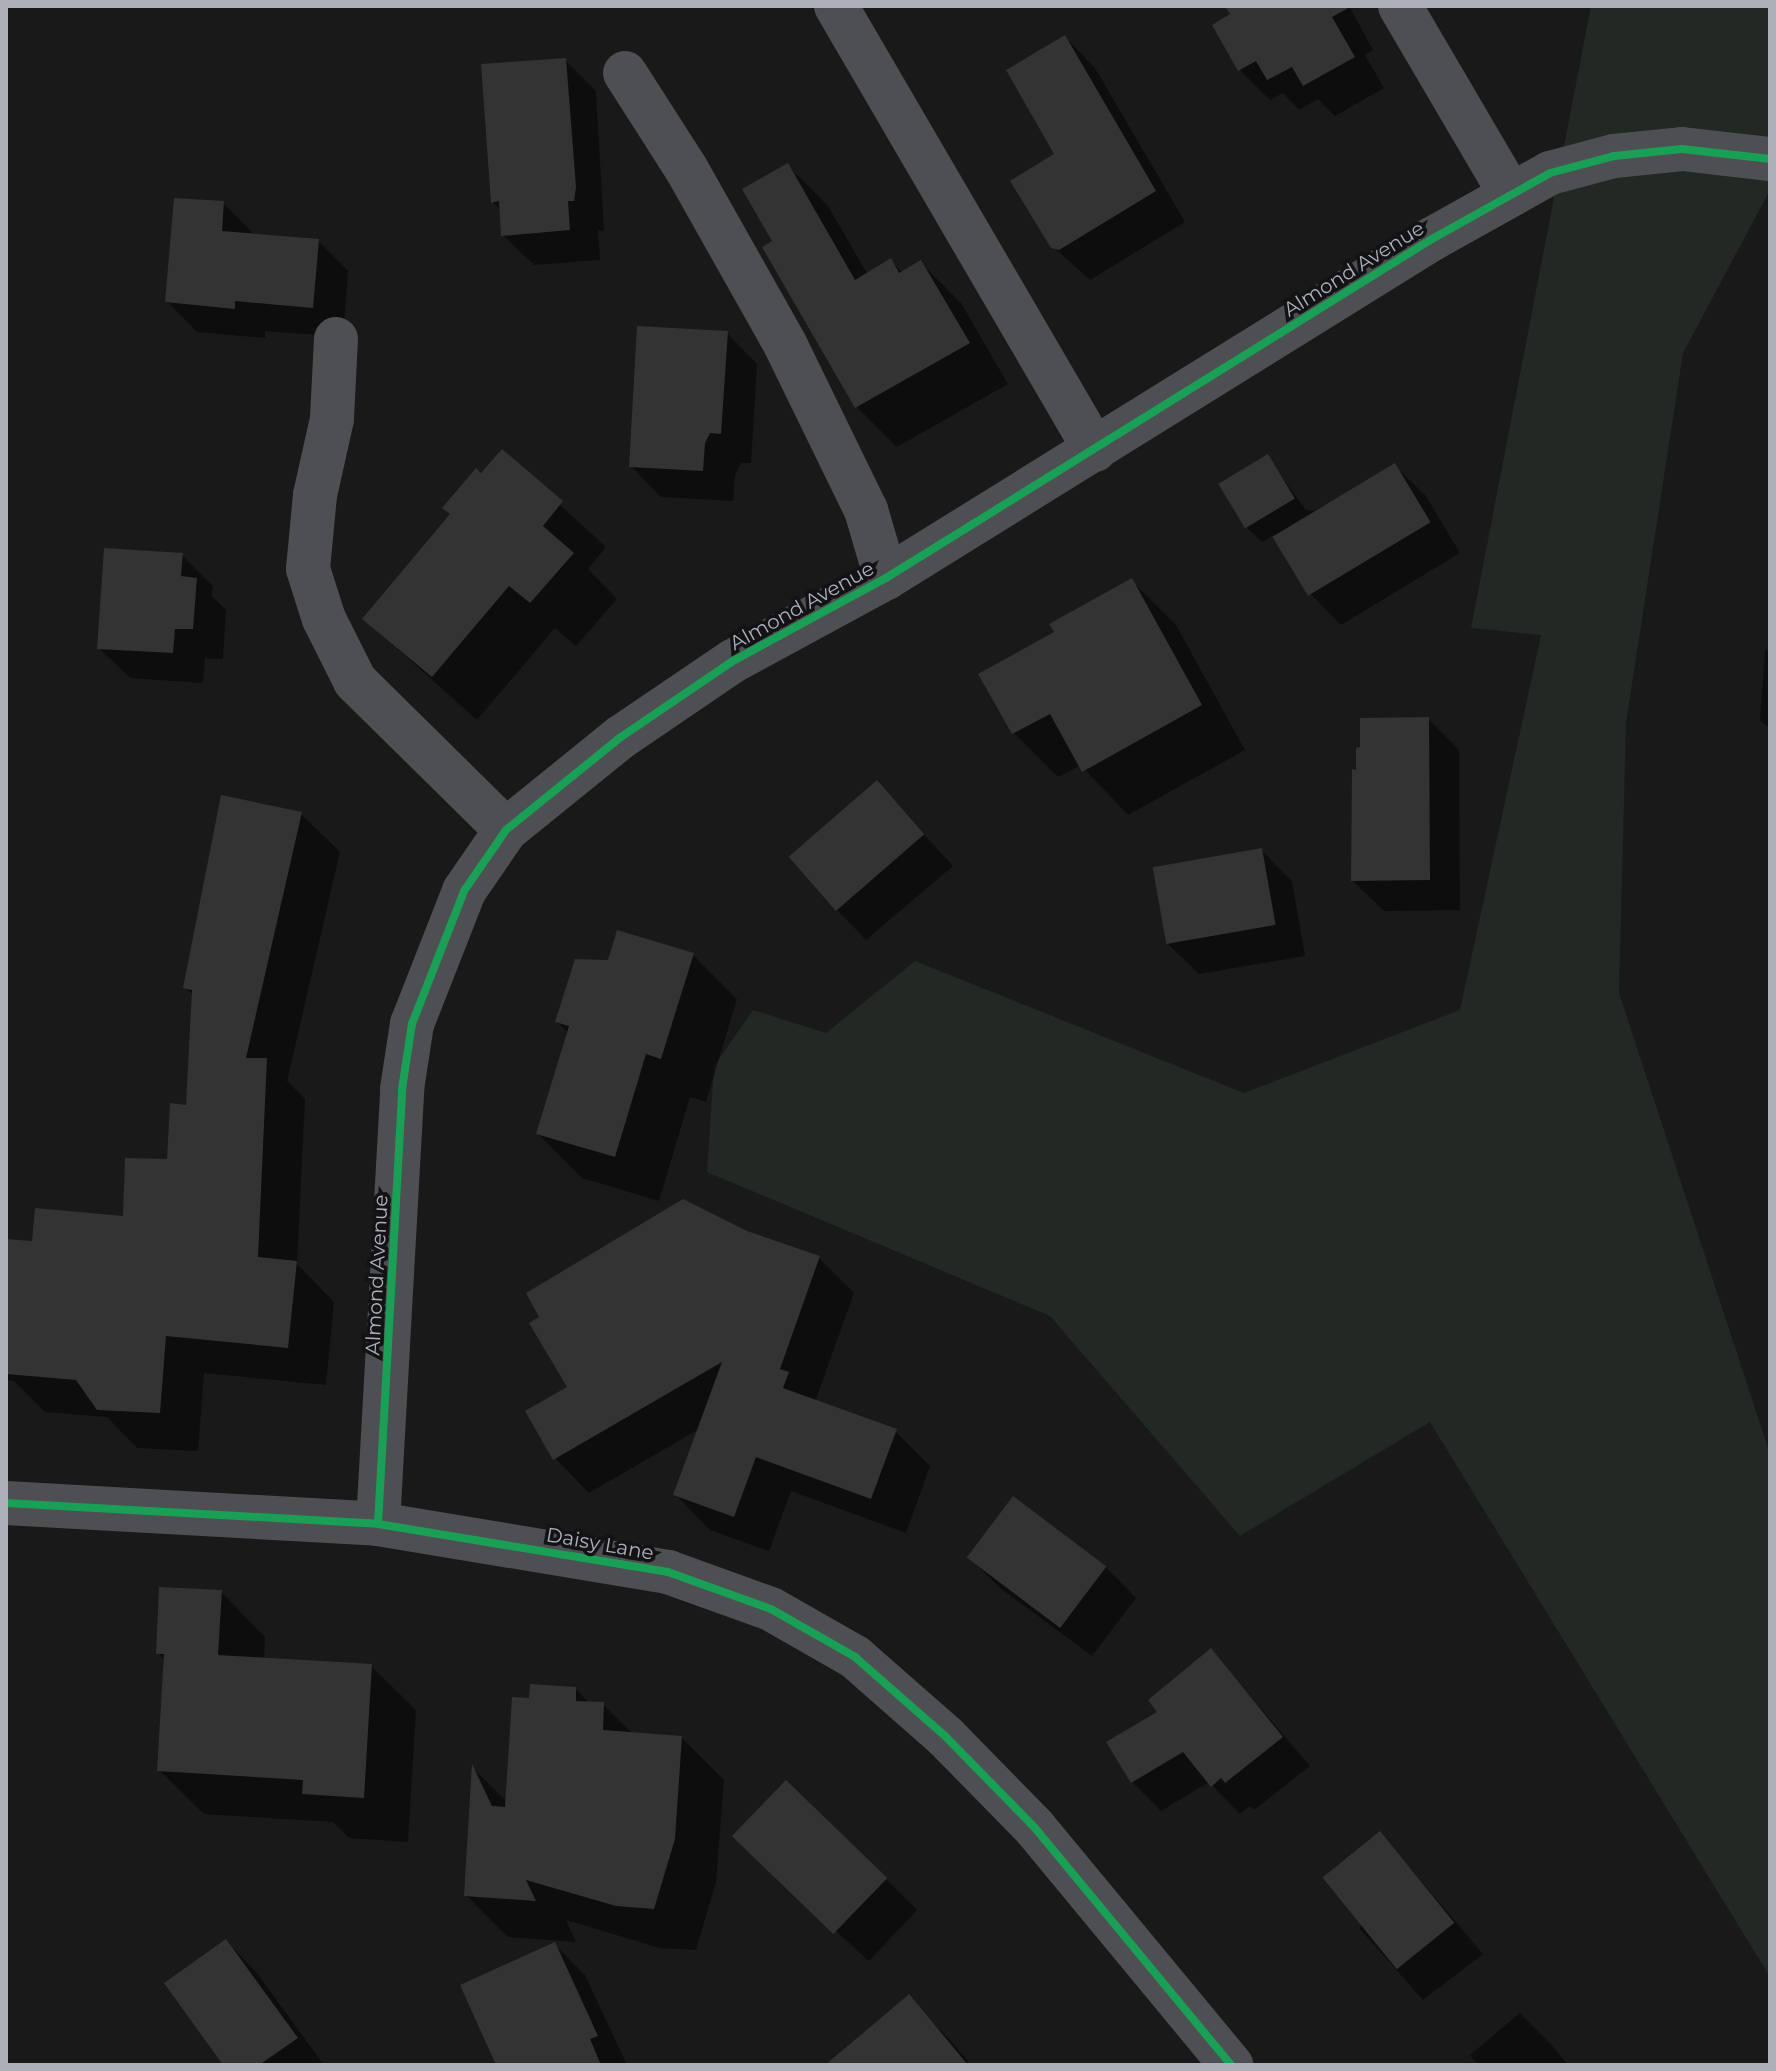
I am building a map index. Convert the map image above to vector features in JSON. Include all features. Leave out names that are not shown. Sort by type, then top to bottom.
[{"type":"street","points":[[836,6],[1095,450]]},
{"type":"street","points":[[1400,6],[1511,195]]},
{"type":"street","points":[[625,73],[687,170],[785,344],[866,510],[886,578]]},
{"type":"street","name":"Almond Avenue","points":[[378,1524],[402,1089],[412,1024],[464,891],[506,830],[621,737],[733,661],[886,578],[1550,173],[1614,156],[1682,149],[1770,159]]},
{"type":"street","points":[[336,339],[332,419],[315,495],[308,569],[324,619],[355,681],[506,830]]},
{"type":"street","name":"Daisy Lane","points":[[6,1503],[378,1524],[668,1572],[771,1609],[855,1657],[946,1737],[1035,1828],[1231,2065]]},
{"type":"shaded area","points":[[1591,6],[1770,6],[1770,190],[1683,353],[1626,723],[1619,993],[1770,1454],[1770,1977],[1430,1422],[1240,1536],[1050,1316],[707,1172],[714,1066],[753,1010],[826,1033],[915,961],[1244,1093],[1460,1010],[1541,635],[1471,628]]},
{"type":"building","points":[[1225,6],[1352,6],[1332,17],[1355,57],[1303,86],[1292,67],[1267,80],[1256,61],[1238,71],[1212,25],[1230,14]]},
{"type":"building","points":[[1065,35],[1156,191],[1059,250],[1051,248],[1010,181],[1054,154],[1006,70]]},
{"type":"building","points":[[566,58],[576,187],[574,201],[568,201],[570,230],[501,236],[499,201],[491,203],[481,64]]},
{"type":"building","points":[[788,163],[855,280],[891,258],[899,273],[921,260],[970,343],[855,408],[762,247],[772,241],[742,189]]},
{"type":"building","points":[[174,198],[224,201],[222,231],[319,239],[313,308],[235,301],[235,309],[165,302]]},
{"type":"building","points":[[637,326],[728,331],[721,434],[710,433],[705,443],[703,471],[629,467]]},
{"type":"building","points":[[502,449],[563,501],[543,526],[574,553],[530,603],[509,586],[432,677],[362,619],[450,514],[442,508],[476,468],[481,473]]},
{"type":"building","points":[[1268,454],[1295,499],[1245,528],[1218,484]]},
{"type":"building","points":[[1395,463],[1431,522],[1308,596],[1272,537]]},
{"type":"building","points":[[104,548],[183,553],[181,576],[197,578],[193,629],[175,629],[173,653],[97,649]]},
{"type":"building","points":[[1132,578],[1202,705],[1082,772],[1050,714],[1012,734],[978,674],[1054,632],[1049,624]]},
{"type":"building","points":[[1429,717],[1430,880],[1351,881],[1352,769],[1356,770],[1356,748],[1360,747],[1360,718]]},
{"type":"building","points":[[877,780],[924,834],[836,911],[789,857]]},
{"type":"building","points":[[221,795],[302,812],[246,1058],[267,1058],[258,1257],[297,1261],[288,1348],[166,1336],[160,1413],[97,1410],[76,1380],[6,1374],[6,1239],[32,1241],[35,1208],[123,1216],[125,1158],[167,1159],[170,1103],[186,1105],[192,990],[183,988]]},
{"type":"building","points":[[1262,848],[1276,925],[1166,944],[1153,867]]},
{"type":"building","points":[[617,930],[694,953],[661,1059],[646,1054],[615,1157],[536,1134],[569,1026],[555,1022],[575,959],[608,960]]},
{"type":"building","points":[[683,1199],[747,1231],[820,1256],[780,1369],[789,1372],[783,1388],[897,1429],[871,1499],[756,1457],[734,1517],[673,1495],[722,1362],[553,1460],[525,1411],[567,1387],[529,1323],[539,1317],[526,1293]]},
{"type":"building","points":[[1013,1496],[1106,1566],[1060,1628],[967,1557]]},
{"type":"building","points":[[159,1587],[222,1590],[218,1655],[372,1664],[364,1798],[302,1794],[303,1780],[157,1771],[164,1654],[156,1654]]},
{"type":"building","points":[[1211,1648],[1283,1737],[1225,1783],[1221,1778],[1211,1787],[1183,1752],[1131,1783],[1106,1742],[1157,1712],[1148,1700]]},
{"type":"building","points":[[530,1684],[576,1687],[576,1701],[604,1702],[603,1730],[682,1736],[675,1839],[654,1909],[616,1906],[526,1880],[536,1901],[464,1896],[472,1764],[492,1806],[505,1807],[512,1697],[529,1698]]},
{"type":"building","points":[[786,1780],[887,1878],[833,1934],[732,1836]]},
{"type":"building","points":[[1380,1831],[1454,1923],[1397,1969],[1322,1878]]},
{"type":"building","points":[[226,1939],[298,2038],[259,2065],[223,2065],[164,1983]]},
{"type":"building","points":[[555,1942],[598,2036],[590,2039],[601,2065],[496,2065],[460,1985]]},
{"type":"building","points":[[909,1994],[968,2065],[825,2065],[907,1996]]},
{"type":"cycle path","points":[[378,1524],[402,1089],[412,1024],[464,891],[506,830],[621,737],[733,661],[886,578],[1432,239],[1550,173],[1614,156],[1682,149],[1770,159]]},
{"type":"cycle path","points":[[6,1503],[378,1524],[668,1572],[771,1609],[855,1657],[946,1737],[1035,1828],[1231,2065]]}]
